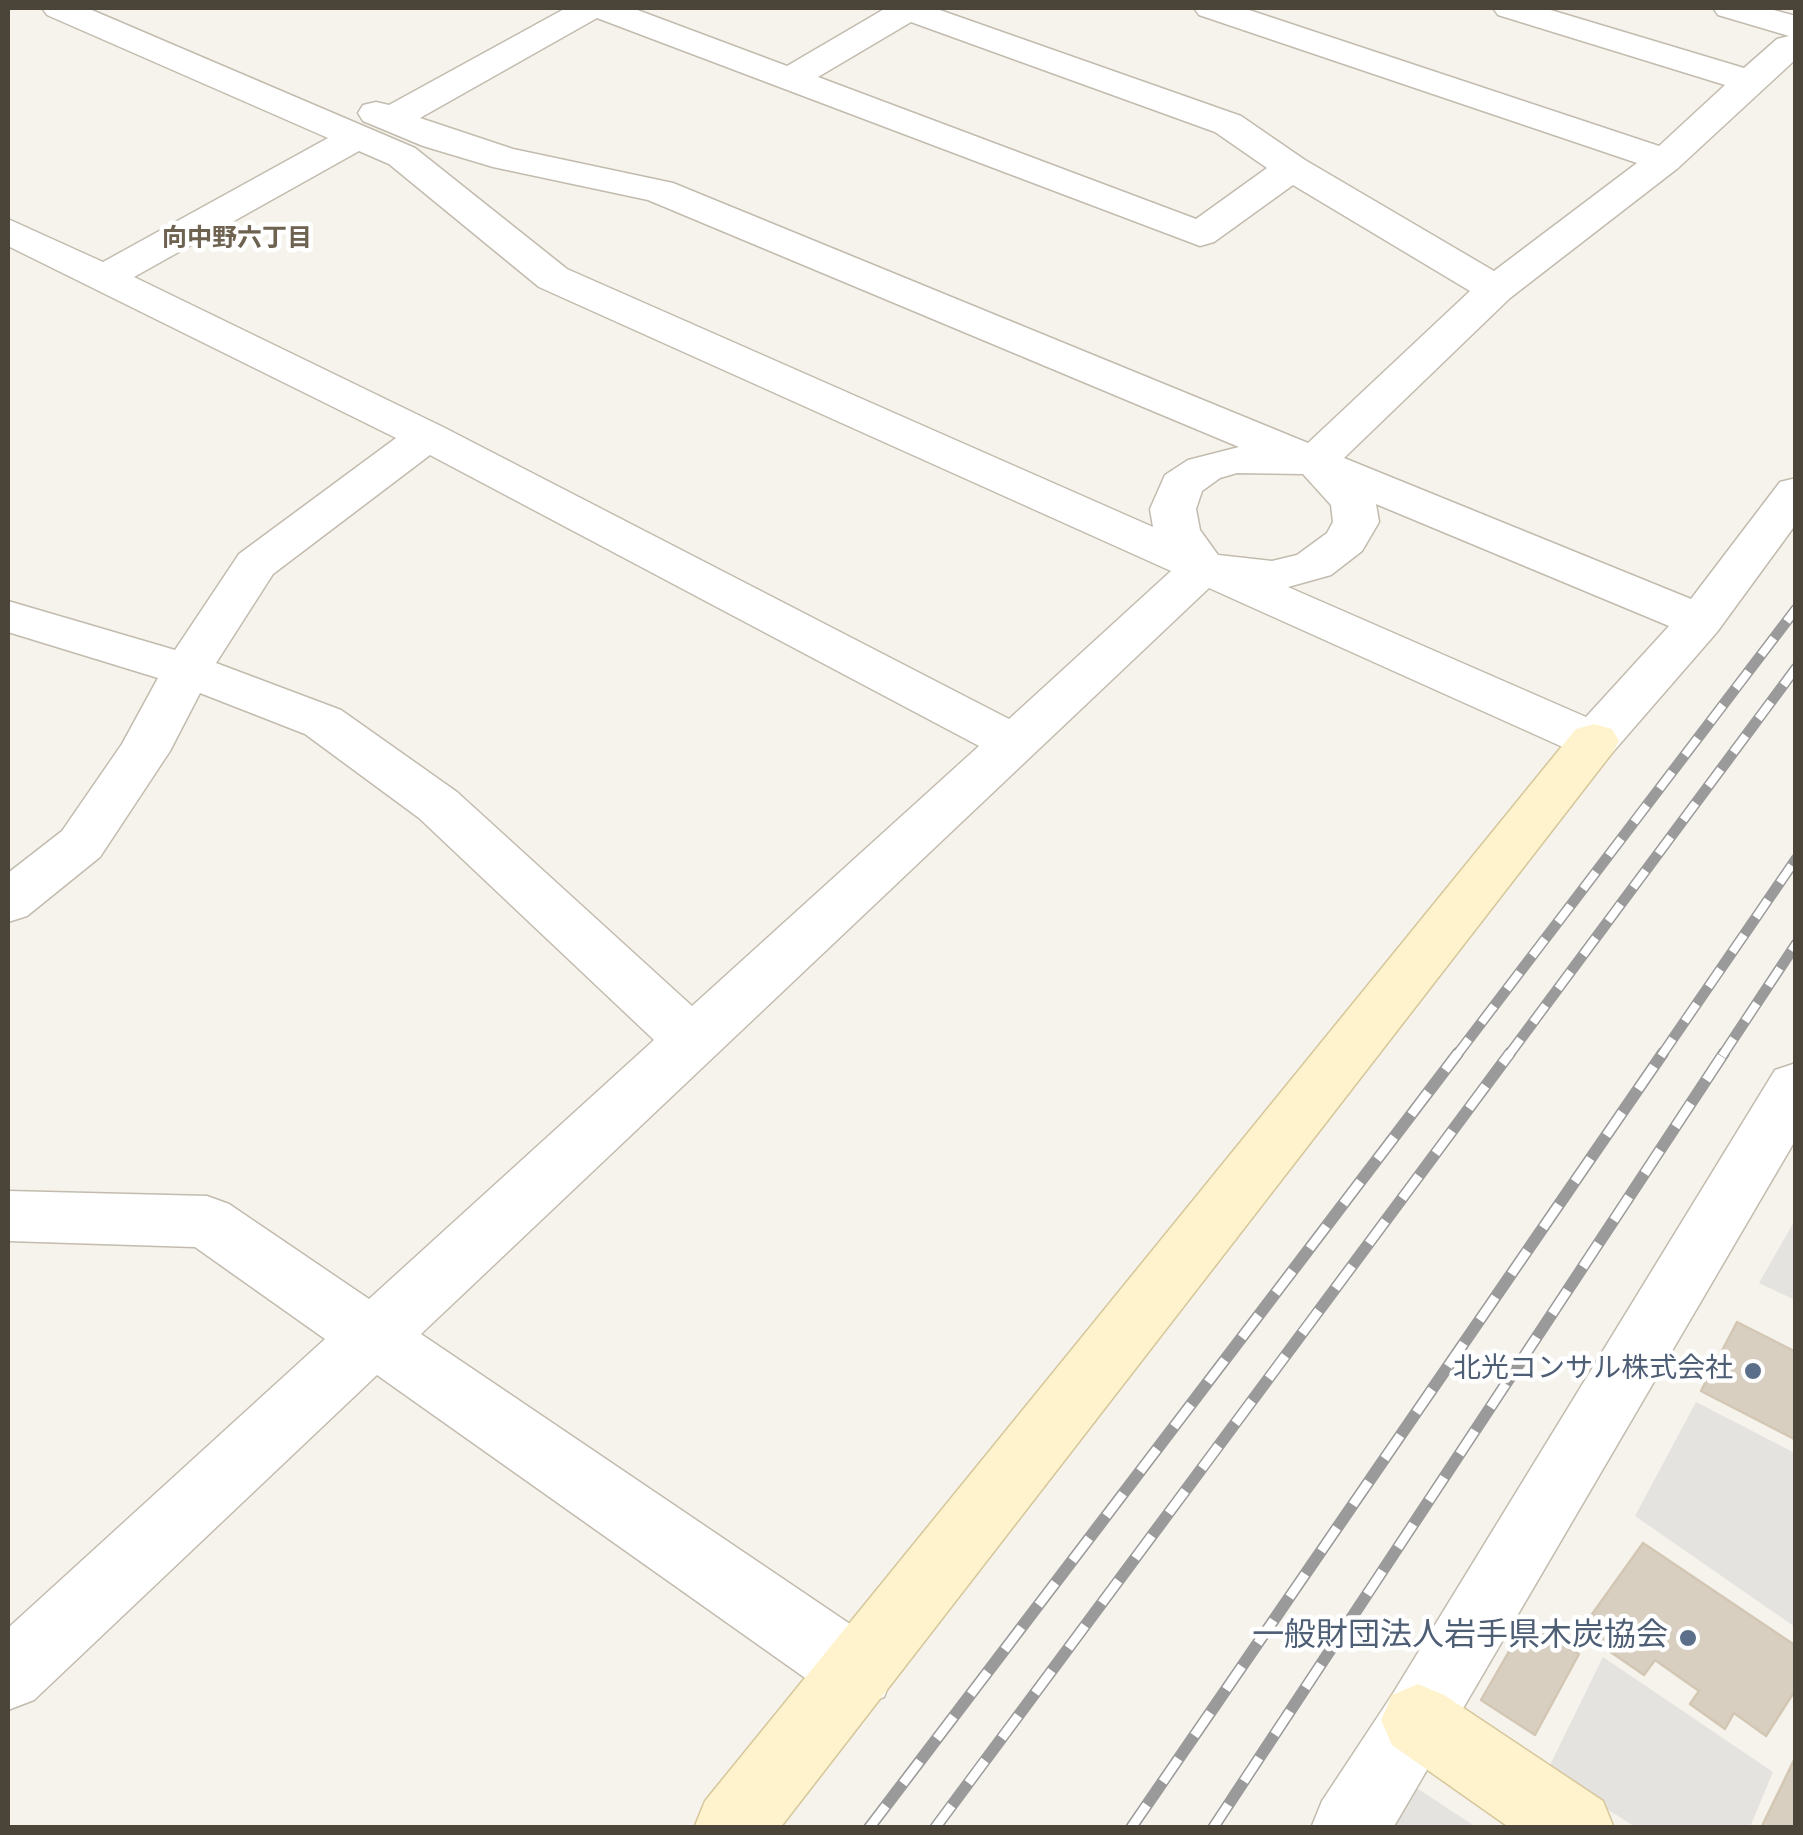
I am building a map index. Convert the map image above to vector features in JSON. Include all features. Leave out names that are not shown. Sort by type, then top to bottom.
[{"type":"street","points":[[59,8],[374,128],[436,138],[506,159],[660,191],[1700,621]]},
{"type":"street","points":[[135,8],[374,128],[402,156],[553,278],[1594,741]]},
{"type":"street","points":[[103,278],[590,8]]},
{"type":"street","points":[[602,8],[1200,234],[1292,168]]},
{"type":"street","points":[[792,78],[907,8],[1228,124],[1292,168],[1496,289]]},
{"type":"street","points":[[1211,8],[1665,160]]},
{"type":"street","points":[[1510,8],[1750,81]]},
{"type":"street","points":[[1730,8],[1796,27]]},
{"type":"street","points":[[1315,461],[1496,289],[1665,160],[1789,46],[1796,48]]},
{"type":"street","points":[[8,230],[426,436],[1012,742]]},
{"type":"street","points":[[8,902],[81,844],[144,751],[186,670],[256,564],[426,436]]},
{"type":"street","points":[[8,1674],[1203,568],[1272,576],[1314,565],[1346,540],[1356,522],[1354,505],[1345,489],[1315,461],[1235,460],[1204,469],[1181,485],[1173,509],[1177,530],[1203,568]]},
{"type":"street","points":[[732,1828],[1594,741],[1700,621],[1796,492]]},
{"type":"street","points":[[8,616],[186,670],[322,722],[438,805],[691,1040]]},
{"type":"street","points":[[1349,1828],[1418,1720],[1796,1086]]},
{"type":"street","points":[[8,1216],[207,1222],[858,1672]]},
{"type":"street","points":[[1418,1720],[1576,1828]]},
{"type":"shaded area","points":[[1795,1220],[1795,1300],[1759,1283]]},
{"type":"shaded area","points":[[1696,1402],[1795,1453],[1795,1627],[1635,1516]]},
{"type":"shaded area","points":[[1603,1657],[1773,1772],[1750,1827],[1637,1828],[1547,1771]]},
{"type":"shaded area","points":[[1409,1783],[1476,1827],[1382,1828]]},
{"type":"building","name":"北光コンサル株式会社","points":[[1737,1322],[1796,1352],[1796,1440],[1701,1391]]},
{"type":"building","name":"一般財団法人岩手県木炭協会","points":[[1643,1543],[1796,1646],[1796,1689],[1766,1736],[1734,1713],[1725,1729],[1690,1704],[1699,1691],[1655,1660],[1644,1675],[1580,1631]]},
{"type":"building","points":[[1526,1622],[1579,1654],[1535,1735],[1481,1700]]},
{"type":"building","points":[[1796,1756],[1796,1828],[1761,1828]]},
{"type":"railway","points":[[1456,1056],[1796,609]]},
{"type":"railway","points":[[1508,1056],[1796,668]]},
{"type":"railway","points":[[1661,1056],[1796,859]]},
{"type":"railway","points":[[1722,1056],[1796,944]]},
{"type":"railway","points":[[869,1828],[1458,1053]]},
{"type":"railway","points":[[935,1828],[1510,1053]]},
{"type":"railway","points":[[1131,1828],[1663,1053]]},
{"type":"railway","points":[[1213,1828],[1724,1053]]},
{"type":"place","name":"北光コンサル株式会社","points":[[1753,1371]]},
{"type":"place","name":"一般財団法人岩手県木炭協会","points":[[1688,1638]]},
{"type":"district","name":"向中野六丁目","points":[[237,241]]}]
